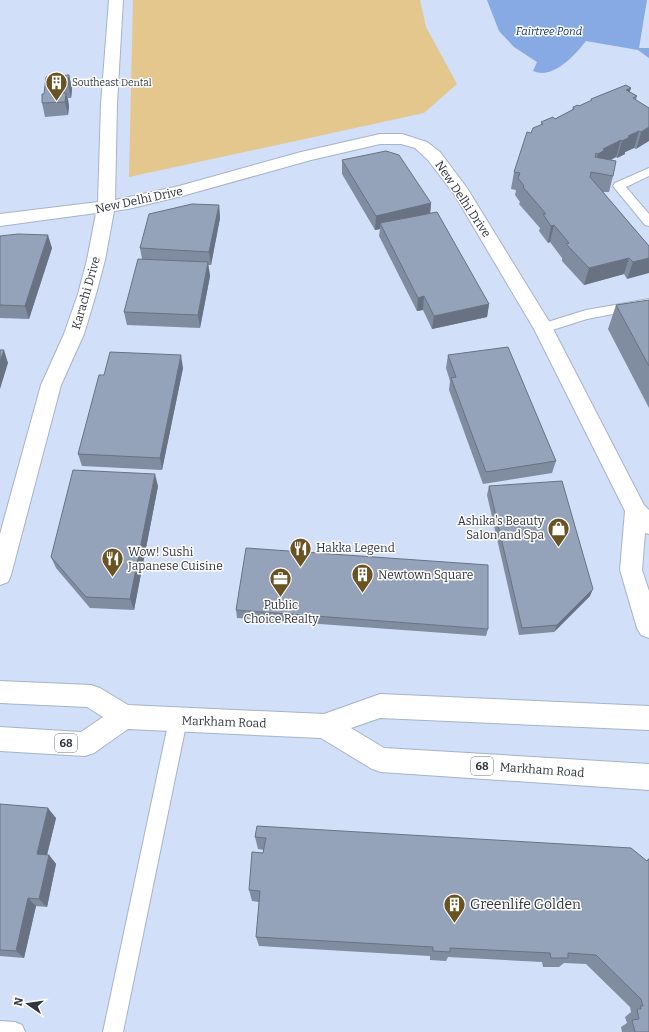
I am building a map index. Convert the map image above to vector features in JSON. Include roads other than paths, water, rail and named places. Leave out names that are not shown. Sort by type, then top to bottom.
[{"type":"street","name":"Karachi Drive","points":[[0,575],[51,385],[74,334],[96,260],[106,208],[109,104],[116,0]]},
{"type":"street","name":"New Delhi Drive","points":[[0,220],[106,208],[182,191],[352,145],[380,139],[402,139],[422,145],[434,156],[461,192],[543,328],[643,518],[631,570],[649,628]]},
{"type":"street","points":[[0,692],[91,696],[124,718]]},
{"type":"street","name":"Markham Road","points":[[124,718],[324,726],[380,706],[649,718]]},
{"type":"street","name":"68","points":[[0,740],[85,744],[124,718]]},
{"type":"street","name":"Markham Road","points":[[324,726],[381,760],[649,777]]},
{"type":"lane","points":[[649,172],[619,186],[649,222]]},
{"type":"lane","points":[[543,328],[586,315],[649,303]]},
{"type":"lane","points":[[113,1032],[178,720]]},
{"type":"lane","points":[[0,1031],[15,1032]]},
{"type":"water","name":"Fairtree Pond","points":[[487,0],[647,0],[639,48],[649,48],[649,58],[638,50],[586,41],[570,59],[556,69],[541,73],[533,71],[537,62],[514,47],[499,31]]},
{"type":"place","name":"Southeast Dental","points":[[57,102]]},
{"type":"place","name":"Ashika's Beauty Salon and Spa","points":[[559,548]]},
{"type":"place","name":"Hakka Legend","points":[[300,568]]},
{"type":"place","name":"Wow! Sushi Japanese Cuisine","points":[[112,578]]},
{"type":"place","name":"Newtown Square","points":[[363,594]]},
{"type":"place","name":"Public Choice Realty","points":[[281,598]]},
{"type":"place","name":"Greenlife Golden","points":[[455,924]]}]
